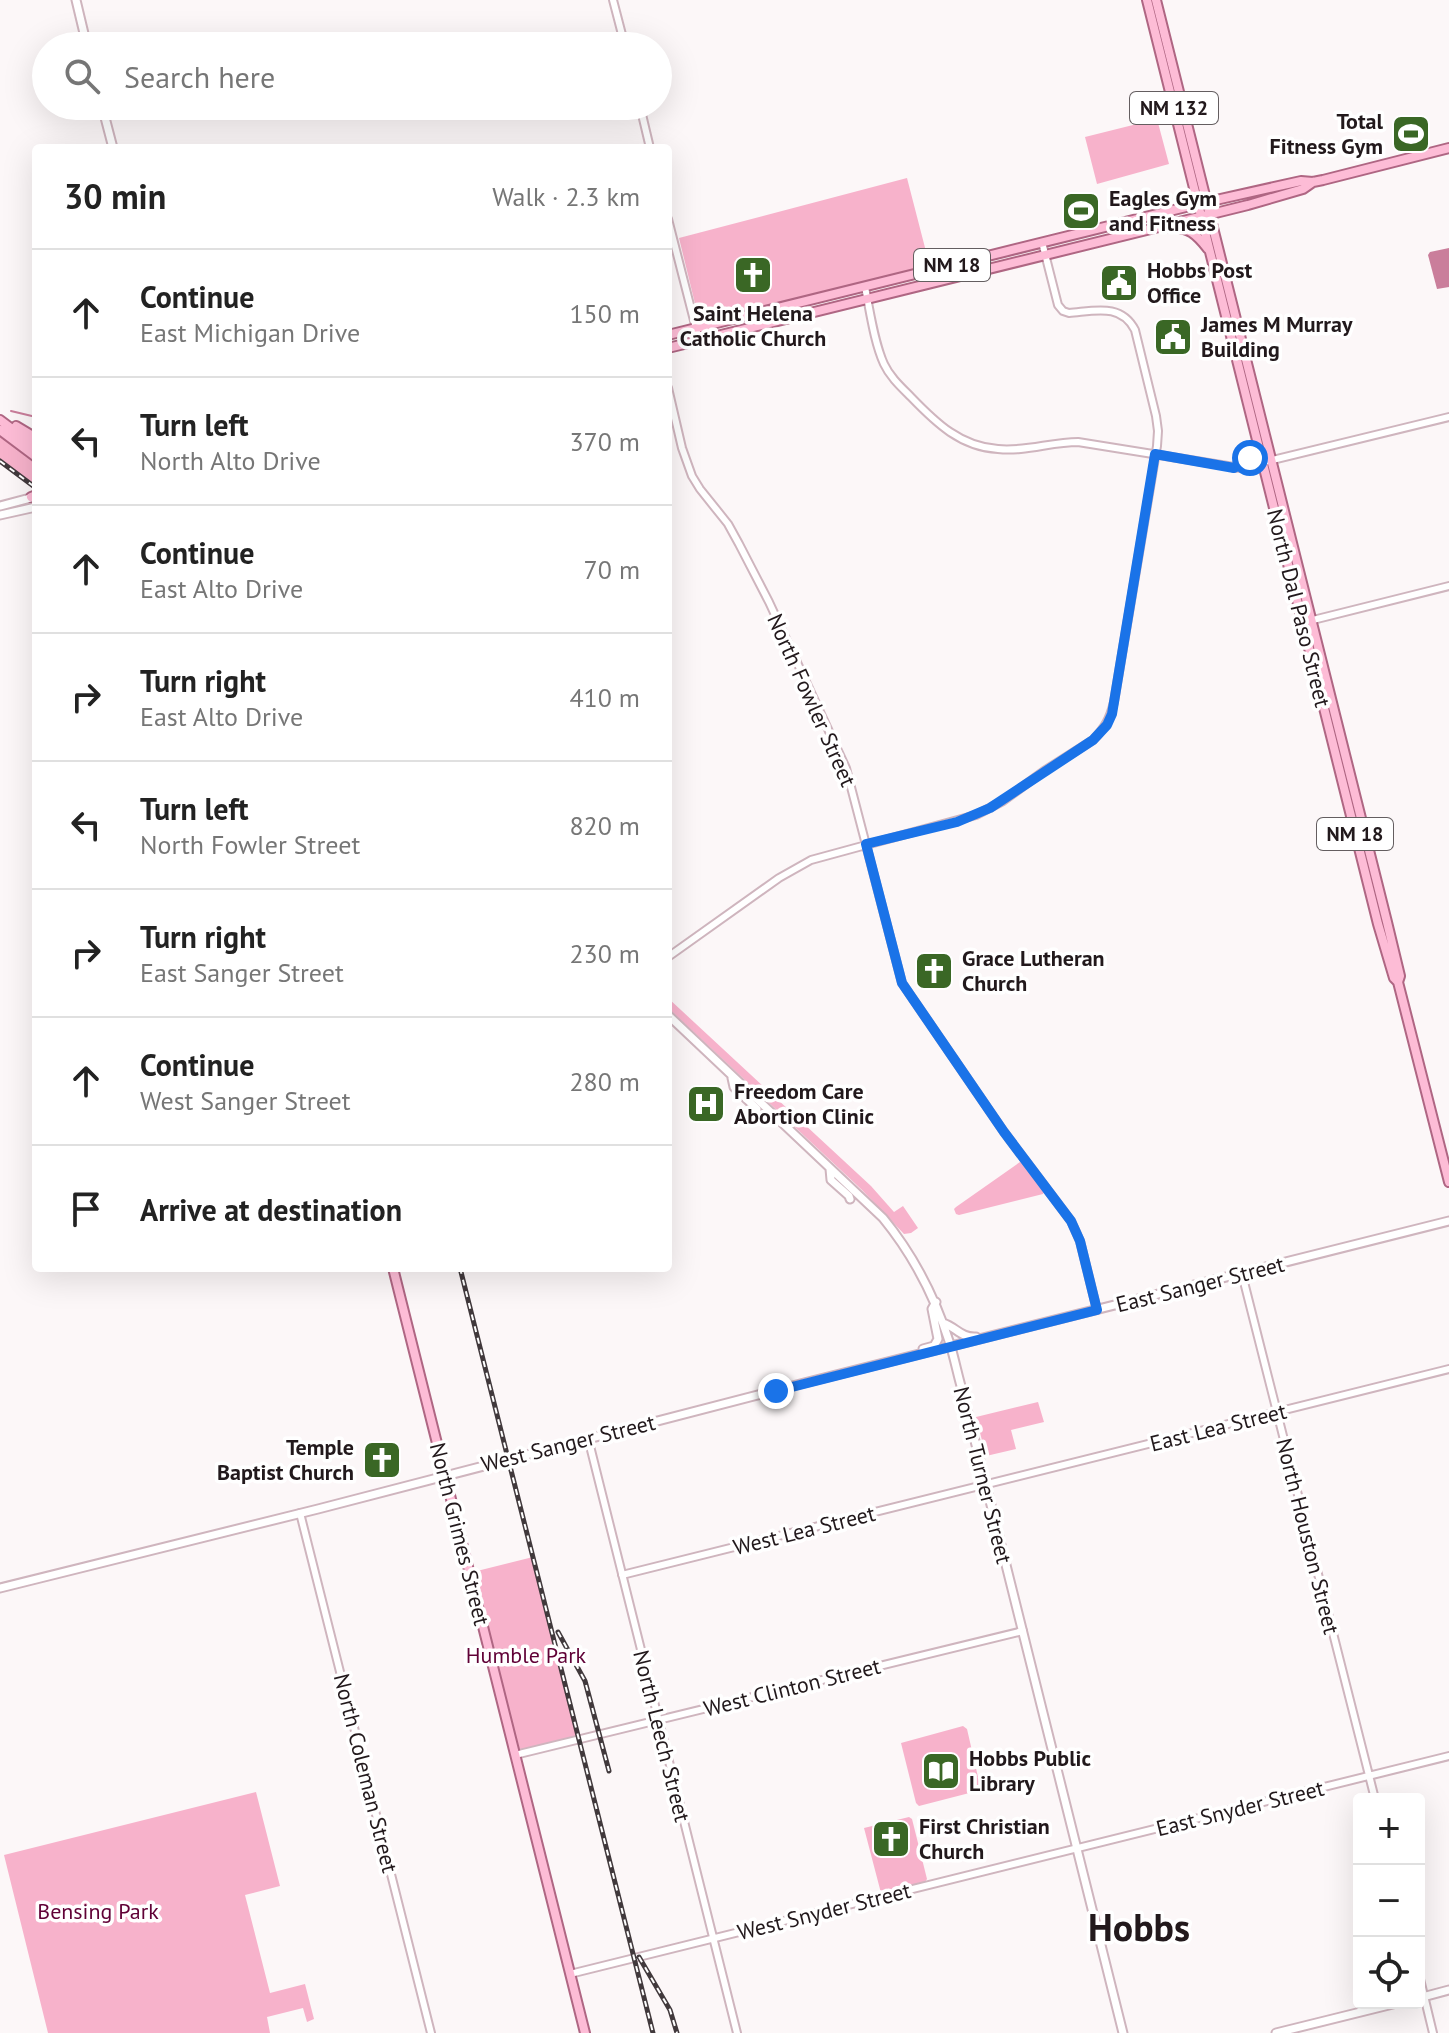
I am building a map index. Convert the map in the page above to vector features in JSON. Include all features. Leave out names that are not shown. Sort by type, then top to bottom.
[{"type":"main road","points":[[76,0],[84,32]]},
{"type":"main road","name":"North Dal Paso Street","points":[[1147,0],[1206,215],[1307,622],[1385,913],[1400,976],[1398,982],[1449,1182]]},
{"type":"main road","name":"North Dal Paso Street","points":[[1156,0],[1202,202]]},
{"type":"main road","points":[[106,120],[112,144]]},
{"type":"main road","points":[[1202,202],[1301,181],[1313,182],[1449,148]]},
{"type":"main road","points":[[1206,215],[1303,189],[1313,182]]},
{"type":"main road","name":"NM 18","points":[[672,334],[1202,202]]},
{"type":"main road","name":"North Dal Paso Street","points":[[1206,215],[1210,251],[1258,443],[1267,463]]},
{"type":"main road","name":"NM 18","points":[[672,347],[1206,215]]},
{"type":"main road","points":[[1127,221],[1127,235]]},
{"type":"main road","points":[[1161,227],[1182,227],[1199,237],[1210,251]]},
{"type":"main road","points":[[0,419],[32,436]]},
{"type":"main road","points":[[0,419],[32,444]]},
{"type":"main road","points":[[0,430],[32,454]]},
{"type":"main road","points":[[0,506],[32,497]]},
{"type":"main road","points":[[0,515],[32,508]]},
{"type":"main road","name":"North Turner Street","points":[[672,1019],[883,1218],[919,1268],[936,1302],[951,1347],[1123,2033]]},
{"type":"main road","points":[[731,1076],[734,1087],[757,1109],[756,1120]]},
{"type":"main road","points":[[830,1169],[831,1180],[850,1199]]},
{"type":"main road","name":"East Sanger Street","points":[[951,1347],[1449,1221]]},
{"type":"main road","name":"North Grimes Street","points":[[394,1272],[585,2033]]},
{"type":"main road","points":[[912,1356],[934,1346],[938,1339],[932,1309],[936,1302]]},
{"type":"main road","points":[[943,1323],[970,1337],[1017,1330]]},
{"type":"main road","name":"West Sanger Street","points":[[0,1588],[951,1347]]},
{"type":"main road","points":[[1425,1996],[1449,1990]]},
{"type":"main road","points":[[1276,2033],[1373,2009]]},
{"type":"street","points":[[613,0],[621,32]]},
{"type":"street","points":[[643,120],[649,144]]},
{"type":"street","points":[[672,235],[699,340]]},
{"type":"street","points":[[672,954],[798,866],[816,858],[964,819],[1003,801],[1093,740],[1102,732],[1112,714],[1155,454],[1156,416],[1131,323],[1117,312],[1107,310],[1063,311],[1058,305],[1042,242]]},
{"type":"street","points":[[865,287],[888,372],[935,423],[972,444],[1018,450],[1058,442],[1078,442],[1234,468],[1267,463],[1449,417]]},
{"type":"street","name":"North Fowler Street","points":[[672,405],[692,476],[734,533],[846,768],[902,983],[1004,1132],[1071,1221],[1080,1241],[1097,1310]]},
{"type":"street","points":[[1234,468],[1253,455],[1258,443]]},
{"type":"street","points":[[1307,622],[1449,586]]},
{"type":"street","name":"North Houston Street","points":[[1242,1274],[1374,1793]]},
{"type":"street","name":"East Lea Street","points":[[986,1485],[1449,1369]]},
{"type":"street","name":"North Leech Street","points":[[588,1438],[737,2033]]},
{"type":"street","name":"West Lea Street","points":[[622,1575],[986,1485]]},
{"type":"street","name":"North Coleman Street","points":[[300,1513],[431,2033]]},
{"type":"street","name":"West Clinton Street","points":[[515,1755],[1023,1631]]},
{"type":"street","name":"East Snyder Street","points":[[1077,1848],[1449,1756]]},
{"type":"street","name":"West Snyder Street","points":[[570,1974],[1077,1848]]},
{"type":"street","points":[[1425,2007],[1433,2033]]},
{"type":"green space","points":[[1157,119],[1169,164],[1097,184],[1085,137]]},
{"type":"green space","points":[[907,178],[930,267],[700,324],[679,238]]},
{"type":"green space","points":[[0,436],[32,459],[32,484],[0,460]]},
{"type":"green space","points":[[672,1002],[871,1186],[894,1212],[903,1206],[918,1228],[904,1234],[862,1190],[672,1012]]},
{"type":"green space","points":[[1020,1162],[1045,1190],[1043,1194],[956,1214],[956,1207]]},
{"type":"green space","points":[[1038,1402],[1044,1422],[1011,1430],[1016,1449],[986,1456],[976,1417]]},
{"type":"green space","name":"Humble Park","points":[[533,1557],[579,1738],[520,1751],[473,1572]]},
{"type":"green space","points":[[963,1726],[967,1729],[981,1790],[919,1806],[901,1743]]},
{"type":"green space","name":"Bensing Park","points":[[256,1792],[280,1886],[245,1895],[270,1993],[305,1984],[314,2019],[307,2022],[303,2008],[267,2017],[270,2033],[48,2033],[4,1855]]},
{"type":"green space","points":[[909,1817],[927,1879],[881,1893],[864,1828]]},
{"type":"shaded area","points":[[1449,248],[1449,287],[1437,289],[1428,255]]},
{"type":"waterway","points":[[11,411],[32,416]]},
{"type":"railway","points":[[0,461],[32,485]]},
{"type":"railway","points":[[461,1272],[653,2033]]},
{"type":"railway","points":[[558,1632],[585,1681],[609,1771]]},
{"type":"railway","points":[[639,1957],[670,2010],[677,2033]]},
{"type":"place","name":"Total Fitness Gym","points":[[1411,134]]},
{"type":"place","name":"Eagles Gym and Fitness","points":[[1081,211]]},
{"type":"place","name":"Saint Helena Catholic Church","points":[[753,275]]},
{"type":"place","name":"Hobbs Post Office","points":[[1119,283]]},
{"type":"place","name":"James M Murray Building","points":[[1173,337]]},
{"type":"place","name":"Grace Lutheran Church","points":[[934,971]]},
{"type":"place","name":"Freedom Care Abortion Clinic","points":[[706,1104]]},
{"type":"place","name":"Temple Baptist Church","points":[[382,1460]]},
{"type":"place","name":"Hobbs Public Library","points":[[941,1771]]},
{"type":"place","name":"First Christian Church","points":[[891,1839]]},
{"type":"district","name":"Hobbs","points":[[1139,1926]]},
{"type":"route","points":[[776,1391],[1097,1310],[1080,1241],[1071,1221],[1004,1132],[902,983],[866,844],[976,815],[1003,801],[1102,732],[1112,714],[1155,454],[1234,468],[1250,458]]}]
